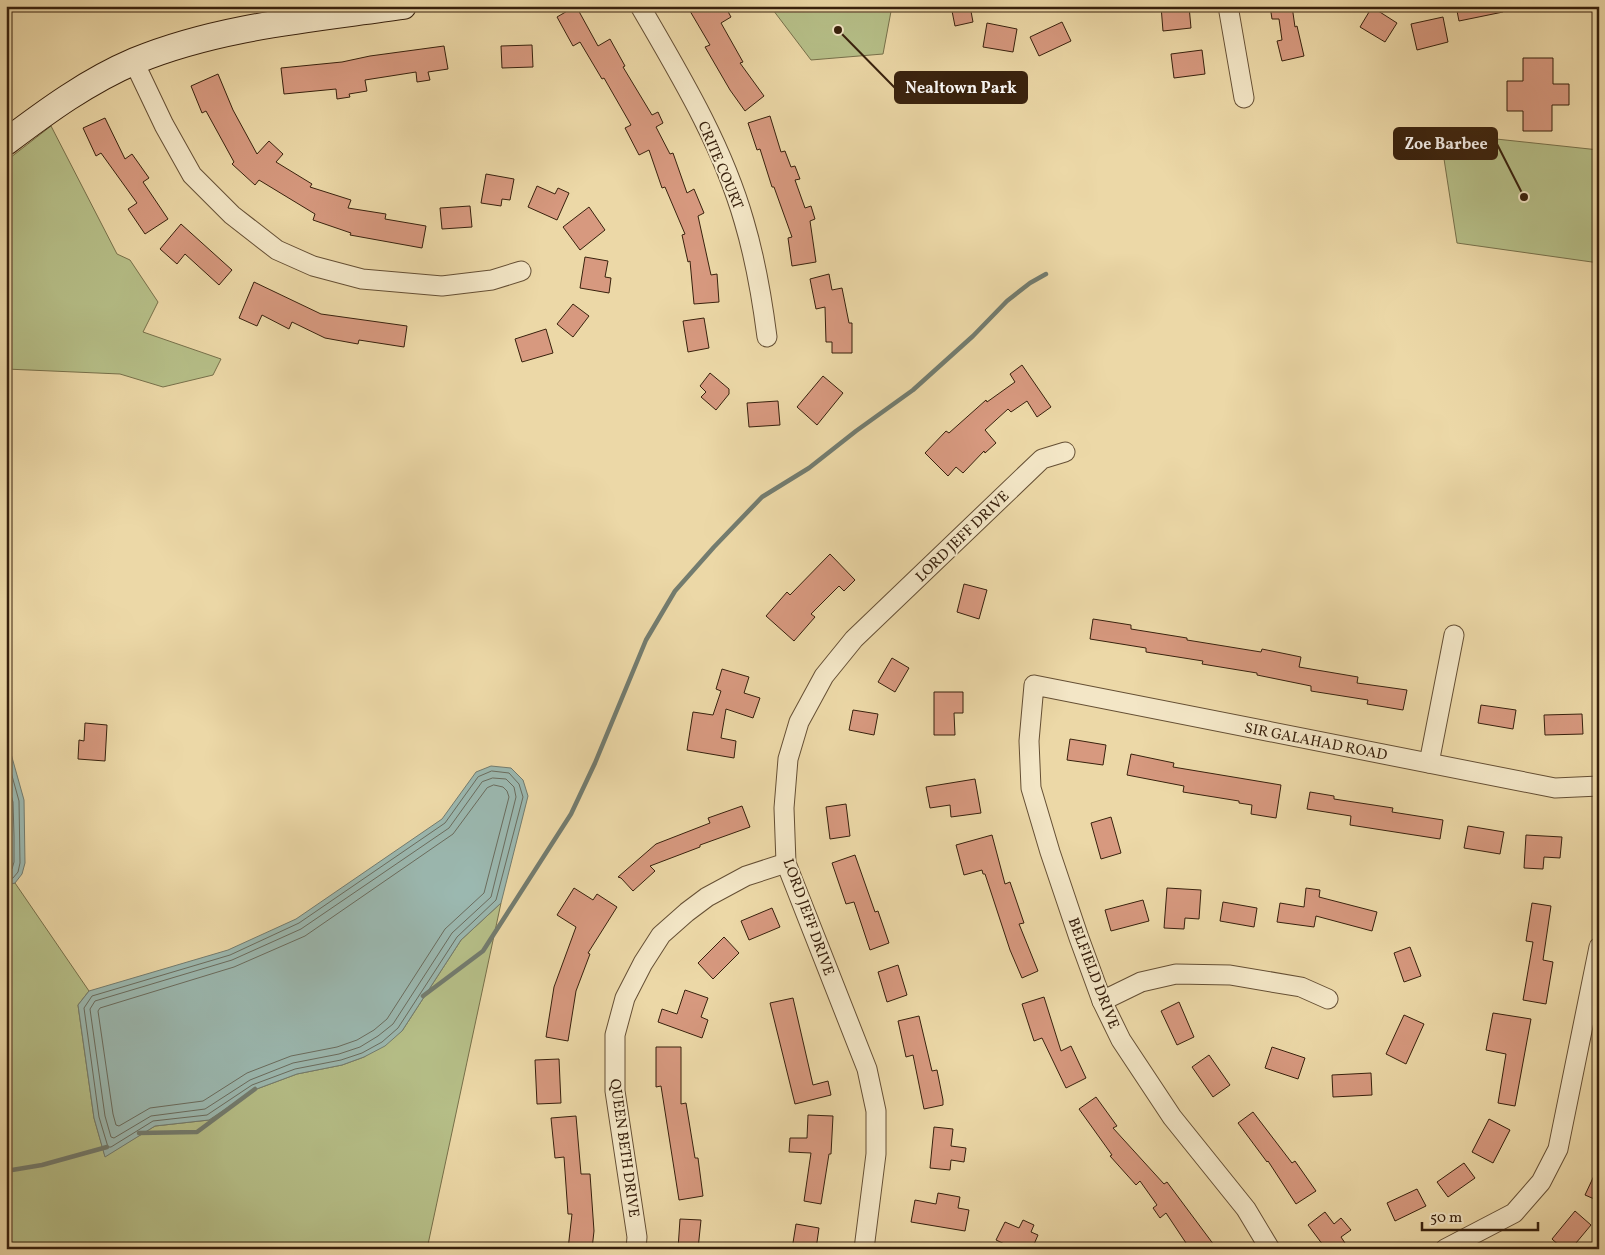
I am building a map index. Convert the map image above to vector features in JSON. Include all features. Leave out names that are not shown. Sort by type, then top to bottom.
[{"type":"street","points":[[6,142],[73,94],[102,77],[134,62],[187,43],[262,26],[404,6]]},
{"type":"street","name":"CRITE COURT","points":[[640,6],[685,84],[721,156],[744,221],[762,300],[767,337]]},
{"type":"street","points":[[1228,6],[1244,98]]},
{"type":"street","points":[[134,62],[164,125],[192,175],[232,216],[277,250],[313,266],[362,279],[442,286],[492,280],[521,271]]},
{"type":"street","name":"LORD JEFF DRIVE","points":[[864,1249],[876,1154],[876,1111],[867,1069],[786,863],[784,808],[788,759],[799,722],[824,676],[854,639],[1042,459],[1064,452]]},
{"type":"street","points":[[1429,764],[1454,635]]},
{"type":"street","name":"SIR GALAHAD ROAD","points":[[1034,685],[1555,788],[1599,786]]},
{"type":"street","name":"BELFIELD DRIVE","points":[[1034,685],[1028,741],[1031,788],[1078,938],[1102,1001],[1120,1040],[1172,1117],[1246,1209],[1270,1249]]},
{"type":"street","name":"QUEEN BETH DRIVE","points":[[636,1249],[637,1236],[615,1091],[615,1035],[625,998],[643,963],[661,935],[687,912],[707,897],[746,876],[786,863]]},
{"type":"street","points":[[1446,1249],[1514,1213],[1541,1182],[1558,1148],[1599,947]]},
{"type":"street","points":[[1102,1001],[1141,982],[1176,974],[1230,975],[1301,987],[1328,999]]},
{"type":"green space","points":[[770,6],[892,6],[883,54],[811,60]]},
{"type":"green space","points":[[51,126],[117,254],[130,260],[158,302],[143,332],[221,359],[213,375],[163,387],[120,374],[6,369],[6,161]]},
{"type":"green space","points":[[1440,133],[1599,150],[1599,263],[1457,243]]},
{"type":"green space","points":[[15,883],[89,991],[78,1005],[94,1118],[105,1156],[155,1126],[209,1120],[254,1090],[297,1074],[342,1065],[364,1057],[402,1031],[461,940],[501,903],[427,1249],[6,1249],[6,885]]},
{"type":"water","points":[[6,736],[24,800],[25,863],[22,874],[15,883],[6,885]]},
{"type":"water","points":[[491,766],[511,768],[523,780],[528,796],[501,903],[461,940],[402,1031],[385,1046],[364,1057],[342,1065],[297,1074],[254,1090],[209,1120],[155,1126],[105,1157],[94,1118],[78,1005],[89,991],[228,950],[296,919],[442,819],[476,772]]},
{"type":"building","points":[[576,6],[598,46],[610,39],[625,66],[623,67],[652,115],[658,112],[663,123],[656,127],[670,154],[673,153],[687,193],[694,189],[704,213],[698,216],[711,275],[717,274],[719,302],[694,304],[690,261],[688,262],[682,235],[685,234],[665,187],[662,188],[649,150],[639,155],[625,128],[631,125],[604,78],[602,79],[580,42],[573,46],[557,17]]},
{"type":"building","points":[[687,6],[725,6],[731,17],[721,23],[743,62],[740,63],[764,96],[745,111],[730,90],[705,47],[710,45]]},
{"type":"building","points":[[951,6],[970,6],[973,22],[955,26]]},
{"type":"building","points":[[1161,6],[1189,6],[1191,28],[1163,31]]},
{"type":"building","points":[[1270,6],[1292,6],[1295,27],[1297,26],[1304,56],[1282,61],[1277,41],[1282,40],[1279,19],[1272,19]]},
{"type":"building","points":[[1456,6],[1503,6],[1503,12],[1459,21]]},
{"type":"building","points":[[1372,7],[1397,23],[1385,42],[1360,27]]},
{"type":"building","points":[[1443,17],[1448,42],[1417,50],[1411,24]]},
{"type":"building","points":[[1062,22],[1071,41],[1039,56],[1030,37]]},
{"type":"building","points":[[987,23],[1017,29],[1013,52],[983,47]]},
{"type":"building","points":[[532,45],[533,67],[502,68],[501,46]]},
{"type":"building","points":[[444,46],[448,69],[428,72],[430,80],[417,82],[416,72],[365,80],[367,91],[349,94],[350,97],[337,99],[336,89],[284,94],[281,68],[342,62],[370,56]]},
{"type":"building","points":[[1202,50],[1205,74],[1174,78],[1171,54]]},
{"type":"building","points":[[1523,58],[1553,58],[1553,84],[1569,84],[1569,105],[1552,105],[1552,131],[1523,131],[1523,111],[1507,111],[1507,81],[1523,81]]},
{"type":"building","points":[[218,74],[233,110],[257,154],[269,141],[283,154],[276,162],[312,184],[310,187],[351,200],[348,208],[386,214],[385,219],[426,226],[422,248],[350,235],[351,233],[313,220],[315,214],[259,180],[255,185],[232,164],[234,162],[206,111],[202,113],[191,86]]},
{"type":"building","points":[[770,116],[781,152],[785,151],[791,167],[795,166],[800,179],[795,180],[805,208],[811,206],[815,219],[810,221],[816,262],[792,266],[788,238],[792,237],[774,187],[772,187],[760,149],[757,150],[748,123]]},
{"type":"building","points":[[105,118],[125,159],[132,154],[149,178],[143,182],[168,219],[145,234],[128,209],[137,203],[101,153],[96,156],[83,128]]},
{"type":"building","points":[[486,174],[514,179],[510,200],[502,199],[501,206],[481,203]]},
{"type":"building","points":[[537,186],[555,194],[558,188],[569,193],[557,220],[528,207]]},
{"type":"building","points":[[470,206],[472,227],[442,229],[440,208]]},
{"type":"building","points":[[589,207],[605,230],[580,250],[563,227]]},
{"type":"building","points":[[181,224],[232,270],[219,285],[185,254],[177,264],[160,249]]},
{"type":"building","points":[[585,257],[608,261],[605,277],[611,278],[609,293],[580,288]]},
{"type":"building","points":[[829,274],[832,290],[842,288],[849,323],[852,323],[852,353],[832,353],[832,342],[826,342],[825,307],[816,309],[810,279]]},
{"type":"building","points":[[254,282],[321,314],[407,326],[404,347],[359,340],[358,344],[325,338],[292,322],[289,329],[262,315],[257,326],[239,318]]},
{"type":"building","points":[[573,304],[589,316],[573,337],[557,324]]},
{"type":"building","points":[[704,318],[709,348],[688,352],[683,321]]},
{"type":"building","points":[[546,329],[553,353],[522,362],[515,339]]},
{"type":"building","points":[[1022,365],[1051,407],[1037,417],[1027,401],[1011,412],[1008,409],[985,430],[996,443],[985,453],[984,451],[963,473],[956,467],[948,476],[925,453],[946,431],[949,433],[986,400],[987,402],[1015,382],[1010,374]]},
{"type":"building","points":[[710,373],[729,389],[729,394],[716,410],[701,397],[706,392],[700,386]]},
{"type":"building","points":[[823,376],[843,393],[817,425],[797,407]]},
{"type":"building","points":[[778,401],[780,425],[749,427],[747,403]]},
{"type":"building","points":[[830,554],[855,580],[844,591],[839,586],[811,614],[815,617],[794,641],[766,616],[787,592],[790,595]]},
{"type":"building","points":[[964,584],[987,590],[979,619],[957,612]]},
{"type":"building","points":[[1093,619],[1131,625],[1131,629],[1187,638],[1187,640],[1261,652],[1262,649],[1301,657],[1299,667],[1358,677],[1357,683],[1407,690],[1403,710],[1367,704],[1368,700],[1311,691],[1311,686],[1257,675],[1257,673],[1202,664],[1203,661],[1146,652],[1146,648],[1090,639]]},
{"type":"building","points":[[892,658],[909,668],[895,692],[878,682]]},
{"type":"building","points":[[722,669],[749,677],[744,693],[760,698],[753,718],[726,709],[721,738],[736,741],[734,758],[687,750],[693,712],[713,715],[721,691],[716,689]]},
{"type":"building","points":[[934,692],[963,692],[963,713],[954,713],[955,735],[934,735]]},
{"type":"building","points":[[1481,705],[1516,710],[1513,729],[1478,723]]},
{"type":"building","points":[[853,710],[878,714],[874,735],[849,730]]},
{"type":"building","points":[[1582,714],[1583,734],[1545,735],[1544,715]]},
{"type":"building","points":[[85,723],[107,725],[105,761],[78,759],[79,740],[84,741]]},
{"type":"building","points":[[1070,739],[1106,745],[1103,765],[1067,760]]},
{"type":"building","points":[[1131,754],[1174,763],[1173,767],[1281,785],[1276,818],[1251,814],[1252,805],[1239,803],[1239,801],[1183,792],[1184,786],[1127,775]]},
{"type":"building","points":[[975,779],[981,813],[951,817],[950,805],[930,808],[926,787]]},
{"type":"building","points":[[1310,792],[1334,796],[1334,799],[1393,808],[1392,812],[1443,820],[1440,839],[1350,825],[1351,816],[1307,809]]},
{"type":"building","points":[[846,804],[850,836],[830,839],[826,807]]},
{"type":"building","points":[[742,806],[750,827],[650,866],[655,871],[633,891],[618,877],[656,844],[710,823],[708,818]]},
{"type":"building","points":[[1111,817],[1121,853],[1101,859],[1091,823]]},
{"type":"building","points":[[1468,826],[1504,832],[1500,854],[1464,848]]},
{"type":"building","points":[[992,835],[1005,884],[1010,882],[1024,923],[1019,924],[1038,971],[1022,978],[1010,950],[985,874],[983,874],[982,870],[964,875],[956,845]]},
{"type":"building","points":[[1526,835],[1562,837],[1560,858],[1544,857],[1543,869],[1524,868]]},
{"type":"building","points":[[855,855],[875,912],[878,911],[889,943],[870,950],[854,902],[846,904],[832,863]]},
{"type":"building","points":[[574,888],[593,900],[597,894],[617,907],[588,953],[590,954],[576,991],[568,1041],[546,1037],[554,987],[576,927],[557,915]]},
{"type":"building","points":[[1167,888],[1201,890],[1199,919],[1185,918],[1184,929],[1164,928]]},
{"type":"building","points":[[1306,888],[1320,890],[1319,897],[1377,912],[1372,931],[1316,916],[1314,927],[1277,922],[1280,903],[1304,907]]},
{"type":"building","points":[[1143,900],[1149,921],[1111,931],[1105,910]]},
{"type":"building","points":[[1223,902],[1257,908],[1254,927],[1220,921]]},
{"type":"building","points":[[1532,903],[1551,906],[1543,960],[1553,962],[1546,1004],[1523,1000],[1533,942],[1526,941]]},
{"type":"building","points":[[772,908],[780,927],[749,940],[741,921]]},
{"type":"building","points":[[724,937],[739,953],[713,979],[698,963]]},
{"type":"building","points":[[1410,947],[1421,976],[1404,982],[1394,953]]},
{"type":"building","points":[[898,965],[907,995],[887,1002],[878,972]]},
{"type":"building","points":[[685,990],[708,998],[701,1017],[708,1020],[702,1038],[658,1022],[662,1009],[677,1014]]},
{"type":"building","points":[[1044,997],[1061,1051],[1071,1046],[1086,1078],[1066,1088],[1042,1038],[1034,1041],[1022,1004]]},
{"type":"building","points":[[793,998],[813,1085],[828,1081],[831,1095],[795,1104],[770,1003]]},
{"type":"building","points":[[1179,1002],[1194,1037],[1177,1045],[1161,1011]]},
{"type":"building","points":[[1493,1013],[1531,1019],[1515,1106],[1498,1103],[1506,1054],[1486,1050]]},
{"type":"building","points":[[1404,1015],[1424,1024],[1406,1064],[1386,1054]]},
{"type":"building","points":[[919,1016],[932,1071],[937,1070],[943,1100],[943,1105],[924,1109],[913,1055],[906,1057],[898,1021]]},
{"type":"building","points":[[656,1047],[681,1047],[681,1104],[686,1103],[695,1158],[698,1158],[703,1196],[679,1200],[661,1086],[656,1087]]},
{"type":"building","points":[[1272,1047],[1305,1058],[1298,1079],[1265,1068]]},
{"type":"building","points":[[1209,1055],[1230,1085],[1213,1097],[1192,1067]]},
{"type":"building","points":[[559,1059],[561,1103],[537,1104],[535,1060]]},
{"type":"building","points":[[1371,1073],[1372,1095],[1333,1097],[1332,1075]]},
{"type":"building","points":[[1096,1097],[1117,1126],[1113,1128],[1164,1184],[1167,1182],[1217,1249],[1190,1249],[1166,1213],[1160,1218],[1153,1208],[1157,1205],[1140,1181],[1136,1185],[1110,1156],[1112,1155],[1079,1109]]},
{"type":"building","points":[[1253,1112],[1292,1163],[1295,1161],[1316,1191],[1296,1204],[1268,1161],[1238,1123]]},
{"type":"building","points":[[808,1115],[833,1116],[831,1154],[829,1154],[821,1204],[804,1201],[811,1153],[789,1152],[790,1138],[807,1138]]},
{"type":"building","points":[[576,1116],[581,1174],[590,1174],[594,1231],[592,1249],[568,1249],[572,1214],[568,1214],[564,1157],[555,1158],[551,1118]]},
{"type":"building","points":[[1489,1119],[1510,1130],[1493,1163],[1472,1152]]},
{"type":"building","points":[[934,1127],[953,1129],[951,1146],[966,1148],[964,1162],[951,1160],[950,1170],[930,1168]]},
{"type":"building","points":[[1464,1163],[1475,1178],[1448,1197],[1437,1182]]},
{"type":"building","points":[[1599,1165],[1599,1201],[1585,1195]]},
{"type":"building","points":[[1417,1189],[1426,1206],[1395,1221],[1387,1203]]},
{"type":"building","points":[[938,1193],[960,1197],[958,1208],[969,1210],[965,1231],[911,1222],[915,1200],[936,1204]]},
{"type":"building","points":[[1575,1211],[1591,1225],[1571,1249],[1563,1249],[1552,1239]]},
{"type":"building","points":[[1325,1212],[1334,1224],[1341,1218],[1351,1230],[1341,1237],[1349,1249],[1326,1249],[1308,1225]]},
{"type":"building","points":[[680,1219],[701,1220],[698,1249],[678,1249]]},
{"type":"building","points":[[1023,1220],[1034,1225],[1031,1232],[1038,1235],[1032,1249],[1015,1249],[996,1240],[1005,1222],[1019,1228]]},
{"type":"building","points":[[796,1224],[819,1228],[816,1249],[792,1249]]},
{"type":"waterway","points":[[423,996],[483,951],[571,814],[595,763],[646,640],[675,591],[762,497],[809,468],[913,390],[973,336],[1007,301],[1030,283],[1046,274]]},
{"type":"waterway","points":[[139,1133],[197,1132],[255,1089]]},
{"type":"waterway","points":[[6,1171],[42,1165],[107,1147]]},
{"type":"place","name":"Nealtown Park","points":[[838,30]]},
{"type":"place","name":"Zoe Barbee","points":[[1524,197]]}]
